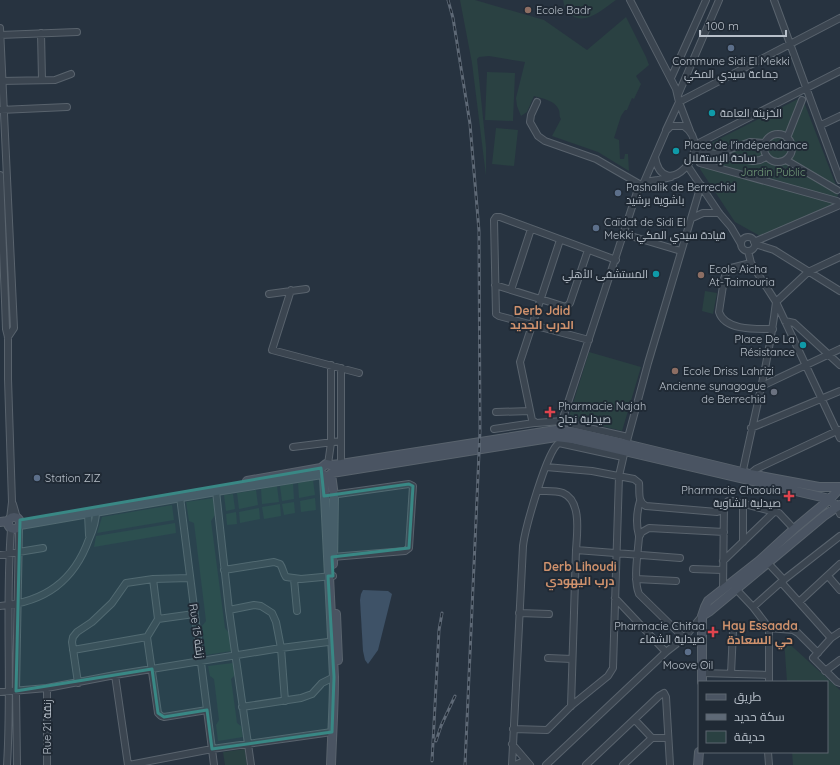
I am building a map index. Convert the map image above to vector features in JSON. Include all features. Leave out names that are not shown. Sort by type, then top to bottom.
[{"type":"main road","points":[[13,523],[92,513],[327,471],[341,464],[556,430],[574,432],[626,447],[830,499],[839,509],[824,516],[710,611],[702,616]]},
{"type":"main road","points":[[0,528],[13,523],[89,509],[327,471],[556,437],[626,447]]},
{"type":"main road","points":[[327,471],[334,496],[330,576]]},
{"type":"main road","points":[[327,471],[324,496],[334,641],[339,690],[334,706]]},
{"type":"main road","points":[[745,477],[819,487],[840,487]]},
{"type":"main road","points":[[702,681],[702,616],[708,601],[759,561],[819,507],[830,499],[840,487]]},
{"type":"main road","points":[[812,495],[818,502],[819,507]]},
{"type":"main road","points":[[332,765],[334,641]]},
{"type":"main road","points":[[698,765],[699,753]]},
{"type":"street","points":[[537,102],[531,115],[530,122],[541,138],[549,143],[596,159],[642,183],[680,173],[687,165],[695,147],[695,139],[686,122],[679,102],[678,94],[671,78],[630,0]]},
{"type":"street","points":[[671,78],[706,0]]},
{"type":"street","points":[[678,94],[719,0]]},
{"type":"street","points":[[775,0],[821,125],[838,164],[840,180]]},
{"type":"street","points":[[562,421],[616,260],[637,192],[655,157],[679,102],[840,18]]},
{"type":"street","points":[[0,28],[2,110],[11,246],[14,328],[8,337]]},
{"type":"street","points":[[0,35],[77,32]]},
{"type":"street","points":[[41,33],[42,80]]},
{"type":"street","points":[[695,147],[840,71]]},
{"type":"street","points":[[1,81],[55,80],[71,74]]},
{"type":"street","points":[[787,138],[802,100]]},
{"type":"street","points":[[2,110],[67,107]]},
{"type":"street","points":[[821,125],[840,116]]},
{"type":"street","points":[[666,131],[671,126],[684,126],[692,134]]},
{"type":"street","points":[[786,160],[790,154],[792,146],[787,138],[781,135],[774,135],[769,138],[765,143],[764,150],[766,157],[775,162],[786,160],[836,190]]},
{"type":"street","points":[[717,154],[750,142],[765,143]]},
{"type":"street","points":[[695,147],[717,154],[753,161],[766,157]]},
{"type":"street","points":[[655,157],[656,165],[661,172],[664,175],[673,176]]},
{"type":"street","points":[[700,163],[838,203]]},
{"type":"street","points":[[687,165],[731,227],[742,248],[748,251],[751,263],[776,302],[838,430],[840,438]]},
{"type":"street","points":[[0,175],[3,329],[8,337],[12,502],[13,523],[18,553],[16,691],[17,765]]},
{"type":"street","points":[[513,729],[546,730],[571,706],[608,676],[613,668],[620,476],[648,363],[701,185]]},
{"type":"street","points":[[754,243],[838,203]]},
{"type":"street","points":[[692,218],[703,214],[719,212]]},
{"type":"street","points":[[589,340],[496,314],[494,220],[496,217],[500,217],[616,260]]},
{"type":"street","points":[[731,227],[751,238],[754,243],[774,250],[840,291]]},
{"type":"street","points":[[511,290],[531,229]]},
{"type":"street","points":[[624,234],[681,251]]},
{"type":"street","points":[[741,244],[742,240],[747,237]]},
{"type":"street","points":[[534,423],[530,411],[520,362],[560,240]]},
{"type":"street","points":[[748,251],[753,249],[754,243]]},
{"type":"street","points":[[1,245],[11,246]]},
{"type":"street","points":[[495,284],[564,307],[569,306],[588,250]]},
{"type":"street","points":[[745,477],[751,428],[762,386],[773,329],[776,302],[808,272],[840,257]]},
{"type":"street","points":[[751,263],[730,268],[724,274],[719,312],[721,317],[728,323],[749,329],[773,329]]},
{"type":"street","points":[[2,276],[12,276]]},
{"type":"street","points":[[269,294],[306,289]]},
{"type":"street","points":[[291,290],[272,350],[359,372]]},
{"type":"street","points":[[785,321],[794,323],[840,365]]},
{"type":"street","points":[[3,329],[14,328]]},
{"type":"street","points":[[762,386],[840,349]]},
{"type":"street","points":[[327,471],[331,443],[331,365]]},
{"type":"street","points":[[341,368],[341,464]]},
{"type":"street","points":[[751,428],[840,391]]},
{"type":"street","points":[[496,412],[530,411]]},
{"type":"street","points":[[494,429],[534,423],[562,421],[626,447]]},
{"type":"street","points":[[745,477],[756,469],[838,430]]},
{"type":"street","points":[[294,447],[341,441]]},
{"type":"street","points":[[530,765],[522,762],[513,765],[512,744],[522,546],[530,513],[546,467],[554,449],[559,443],[626,447]]},
{"type":"street","points":[[546,467],[620,476],[634,479],[639,483],[640,501],[638,511],[638,529],[640,536],[636,586],[639,594],[684,638]]},
{"type":"street","points":[[324,496],[334,496],[409,484],[413,486],[410,548],[404,551],[332,557]]},
{"type":"street","points":[[216,491],[229,610],[251,765]]},
{"type":"street","points":[[538,491],[562,493],[567,495],[572,501],[577,516],[578,525],[571,706]]},
{"type":"street","name":"Rue 15 زنقة","points":[[180,497],[214,765]]},
{"type":"street","points":[[640,501],[646,506],[717,512],[720,511],[728,501],[743,503],[781,514],[794,529]]},
{"type":"street","points":[[743,503],[743,542]]},
{"type":"street","points":[[723,588],[722,570],[724,505]]},
{"type":"street","points":[[723,561],[775,512]]},
{"type":"street","points":[[0,606],[17,604],[38,598],[60,584],[78,564],[85,552],[90,539],[92,513]]},
{"type":"street","points":[[7,765],[9,740],[9,554],[13,523]]},
{"type":"street","points":[[640,536],[649,528],[724,532]]},
{"type":"street","points":[[753,607],[782,581],[840,536]]},
{"type":"street","points":[[0,555],[43,548]]},
{"type":"street","points":[[576,550],[680,558]]},
{"type":"street","points":[[224,570],[277,562],[280,564],[283,569],[283,574],[286,577],[294,579],[330,576]]},
{"type":"street","points":[[767,562],[799,602],[831,638]]},
{"type":"street","points":[[799,602],[840,564]]},
{"type":"street","points":[[693,569],[722,570]]},
{"type":"street","points":[[828,576],[840,590]]},
{"type":"street","points":[[78,682],[72,642],[73,637],[77,632],[107,608],[126,583],[153,579],[190,578]]},
{"type":"street","points":[[153,579],[158,619],[147,637],[158,713],[161,716],[170,717],[207,710]]},
{"type":"street","points":[[294,579],[297,611]]},
{"type":"street","points":[[636,579],[676,581]]},
{"type":"street","points":[[702,673],[731,674],[769,679],[769,628],[753,607],[736,589]]},
{"type":"street","points":[[615,598],[666,652]]},
{"type":"street","points":[[229,610],[254,605],[266,608],[272,613],[276,622],[281,648],[285,701]]},
{"type":"street","points":[[519,613],[549,614]]},
{"type":"street","points":[[158,619],[194,614]]},
{"type":"street","points":[[546,765],[666,652],[684,638],[702,616]]},
{"type":"street","points":[[769,628],[793,630],[798,633],[825,671],[840,683]]},
{"type":"street","points":[[731,674],[732,631]]},
{"type":"street","points":[[815,656],[831,638],[840,632]]},
{"type":"street","points":[[73,650],[147,637]]},
{"type":"street","points":[[0,692],[47,688],[115,675],[281,648],[334,641]]},
{"type":"street","points":[[548,658],[572,659]]},
{"type":"street","points":[[825,671],[840,660]]},
{"type":"street","points":[[115,675],[129,765],[248,744],[332,732]]},
{"type":"street","points":[[242,707],[301,698],[312,694],[322,683],[334,677]]},
{"type":"street","name":"Rue 21 زنقة","points":[[47,688],[47,765]]},
{"type":"street","points":[[586,765],[664,693],[666,697],[670,763],[665,765]]},
{"type":"street","points":[[635,720],[652,738]]},
{"type":"street","points":[[623,765],[652,738],[668,738]]},
{"type":"street","points":[[512,744],[530,765]]},
{"type":"street","points":[[768,753],[769,765]]},
{"type":"highlighted area","points":[[321,468],[324,496],[409,484],[413,486],[409,548],[332,557],[333,576],[328,576],[334,677],[332,732],[212,749],[207,710],[164,717],[158,713],[152,669],[16,691],[20,520]]},
{"type":"green space","points":[[460,0],[475,0],[544,20],[587,50],[626,17],[649,65],[636,76],[641,84],[634,99],[632,98],[627,110],[625,110],[621,116],[614,138],[619,140],[620,159],[624,159],[625,154],[628,154],[629,171],[598,152],[552,136],[561,119],[559,110],[552,102],[534,96],[527,112],[521,116],[516,98],[525,62],[489,56],[479,57],[477,59],[486,147],[486,176],[472,63]]},
{"type":"green space","points":[[563,0],[616,0],[594,15],[582,18],[570,14],[565,8]]},
{"type":"green space","points":[[487,72],[515,73],[513,121],[485,120]]},
{"type":"green space","name":"Jardin Public","points":[[802,97],[839,193],[834,204],[760,236],[735,222],[700,169],[705,146]]},
{"type":"green space","points":[[496,128],[518,130],[514,166],[492,164]]},
{"type":"green space","points":[[705,291],[717,293],[713,314],[702,311]]},
{"type":"green space","points":[[589,352],[641,367],[622,431],[570,418],[569,416]]},
{"type":"green space","points":[[313,480],[315,495],[299,498],[298,483]]},
{"type":"green space","points":[[293,483],[294,499],[282,501],[280,486]]},
{"type":"green space","points":[[277,486],[279,502],[262,504],[261,489]]},
{"type":"green space","points":[[256,490],[258,505],[239,509],[237,493]]},
{"type":"green space","points":[[233,494],[235,509],[226,511],[224,495]]},
{"type":"green space","points":[[213,498],[215,515],[211,521],[225,628],[230,634],[232,651],[206,655],[202,626],[206,621],[194,523],[189,521],[186,502]]},
{"type":"green space","points":[[315,498],[316,510],[301,512],[300,501]]},
{"type":"green space","points":[[294,502],[295,513],[284,515],[282,504]]},
{"type":"green space","points":[[280,504],[281,516],[264,519],[262,507]]},
{"type":"green space","points":[[172,505],[174,520],[97,533],[102,517]]},
{"type":"green space","points":[[259,508],[260,519],[240,523],[239,512]]},
{"type":"green space","points":[[236,512],[237,524],[227,525],[226,514]]},
{"type":"green space","points":[[175,523],[176,533],[94,547],[96,536]]},
{"type":"green space","points":[[784,639],[840,690],[840,765],[793,765],[792,753],[828,753],[828,681],[787,681]]},
{"type":"green space","points":[[233,663],[235,675],[231,679],[237,723],[241,726],[243,737],[218,741],[216,725],[219,720],[214,679],[210,676],[208,666]]},
{"type":"green space","points":[[245,749],[247,765],[225,765],[223,752]]},
{"type":"water","points":[[363,590],[388,591],[392,594],[378,650],[368,664],[365,660],[363,651],[360,600]]},
{"type":"railway","points":[[448,0],[453,18],[470,124],[479,231],[480,431],[465,765]]},
{"type":"railway","points":[[432,761],[439,630],[442,613]]},
{"type":"railway","points":[[436,741],[441,726],[455,696]]},
{"type":"place","name":"Ecole Badr","points":[[528,10]]},
{"type":"place","name":"Commune Sidi El Mekki جماعة سيدي المكي","points":[[731,48]]},
{"type":"place","name":"الخزينة العامة","points":[[712,113]]},
{"type":"place","name":"Place de l'indépendance ساحة الإستقلال","points":[[676,151]]},
{"type":"place","name":"Pashalik de Berrechid باشوية برشيد","points":[[618,193]]},
{"type":"place","name":"Caïdat de Sidi El Mekki قيادة سيدي المكي","points":[[596,228]]},
{"type":"place","name":"المستشفى الأهلي","points":[[656,274]]},
{"type":"place","name":"Ecole Aicha At-Taimouria","points":[[701,275]]},
{"type":"place","name":"Place De La Résistance","points":[[803,345]]},
{"type":"place","name":"Ecole Driss Lahrizi","points":[[675,371]]},
{"type":"place","name":"Ancienne synagogue de Berrechid","points":[[774,392]]},
{"type":"place","name":"Pharmacie Najah صيدلية نجاح","points":[[550,412]]},
{"type":"place","name":"Station ZIZ","points":[[37,478]]},
{"type":"place","name":"Pharmacie Chaouia صيدلية الشاوية","points":[[789,496]]},
{"type":"place","name":"Pharmacie Chifaa صيدلية الشفاء","points":[[713,632]]},
{"type":"place","name":"Moove Oil","points":[[688,652]]},
{"type":"district","name":"Derb Jdid الدرب الجديد","points":[[542,317]]},
{"type":"district","name":"Derb Lihoudi درب اليهودي","points":[[580,573]]},
{"type":"district","name":"Hay Essaada حي السعادة","points":[[760,632]]}]
